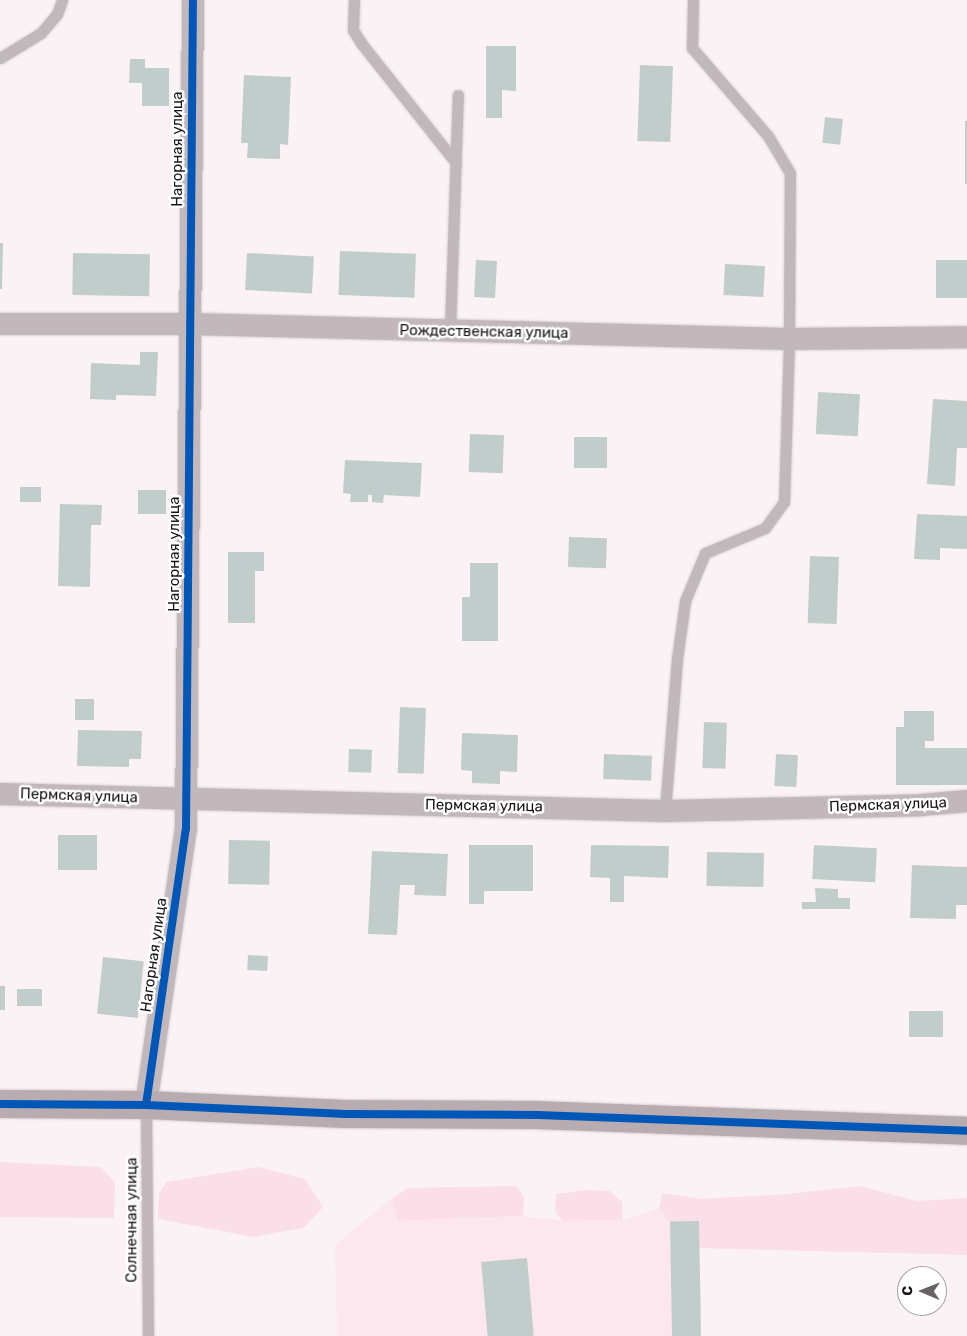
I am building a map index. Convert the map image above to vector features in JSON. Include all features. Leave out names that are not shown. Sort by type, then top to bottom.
[{"type":"street","name":"Нагорная улица","points":[[146,1105],[186,829],[193,0]]},
{"type":"street","name":"Рождественская улица","points":[[0,324],[190,324],[789,339],[967,337]]},
{"type":"street","name":"Пермская улица","points":[[0,794],[186,800],[665,810],[921,805],[967,801]]},
{"type":"street","points":[[0,1104],[146,1105],[346,1114],[535,1115],[967,1131]]},
{"type":"lane","points":[[0,58],[41,33],[57,14],[62,0]]},
{"type":"lane","points":[[354,0],[353,30],[361,43],[456,163]]},
{"type":"lane","points":[[665,810],[677,659],[684,601],[705,553],[765,528],[784,502],[789,339],[790,173],[768,136],[692,48],[693,0]]},
{"type":"lane","points":[[450,331],[458,95]]},
{"type":"lane","name":"Солнечная улица","points":[[146,1105],[148,1336]]},
{"type":"shaded area","points":[[0,1162],[101,1167],[115,1183],[114,1218],[0,1217]]},
{"type":"shaded area","points":[[258,1167],[305,1179],[323,1207],[304,1228],[253,1237],[158,1219],[159,1194],[166,1182]]},
{"type":"shaded area","points":[[516,1186],[524,1197],[523,1216],[398,1221],[392,1198],[408,1188]]},
{"type":"shaded area","points":[[860,1186],[917,1201],[967,1198],[967,1255],[699,1248],[699,1222],[670,1222],[659,1208],[662,1193],[702,1199],[787,1194]]},
{"type":"shaded area","points":[[587,1190],[610,1191],[622,1202],[623,1220],[562,1221],[555,1211],[556,1194]]},
{"type":"shaded area","points":[[392,1198],[398,1221],[523,1216],[562,1221],[623,1220],[659,1208],[670,1222],[699,1221],[701,1336],[337,1336],[335,1245]]},
{"type":"building","points":[[486,46],[516,46],[516,91],[502,90],[502,118],[486,118]]},
{"type":"building","points":[[130,59],[145,59],[145,68],[169,68],[169,106],[142,106],[142,83],[129,83]]},
{"type":"building","points":[[640,65],[673,66],[670,142],[637,141]]},
{"type":"building","points":[[244,75],[291,77],[288,145],[280,144],[280,159],[247,158],[248,143],[241,143]]},
{"type":"building","points":[[825,117],[843,119],[840,145],[822,143]]},
{"type":"building","points":[[965,121],[967,121],[967,184],[965,184]]},
{"type":"building","points":[[0,243],[3,243],[2,289],[0,289]]},
{"type":"building","points":[[340,251],[416,254],[414,298],[338,295]]},
{"type":"building","points":[[73,253],[150,254],[149,296],[72,295]]},
{"type":"building","points":[[247,253],[314,257],[312,293],[245,290]]},
{"type":"building","points":[[476,260],[497,261],[495,298],[474,297]]},
{"type":"building","points":[[936,260],[967,260],[967,298],[936,298]]},
{"type":"building","points":[[725,264],[765,266],[763,297],[723,295]]},
{"type":"building","points":[[140,352],[158,352],[156,396],[116,395],[116,400],[90,399],[91,363],[140,365]]},
{"type":"building","points":[[818,392],[860,394],[858,436],[816,434]]},
{"type":"building","points":[[933,399],[967,401],[967,448],[957,448],[955,486],[927,484]]},
{"type":"building","points":[[470,434],[504,435],[503,473],[469,472]]},
{"type":"building","points":[[574,437],[607,437],[607,468],[574,468]]},
{"type":"building","points":[[345,460],[422,463],[420,497],[384,495],[383,503],[372,502],[372,495],[368,495],[368,502],[350,502],[351,494],[343,493]]},
{"type":"building","points":[[20,487],[41,487],[41,502],[20,502]]},
{"type":"building","points":[[138,490],[166,490],[166,514],[138,514]]},
{"type":"building","points":[[60,504],[102,505],[101,525],[91,525],[90,587],[58,586]]},
{"type":"building","points":[[917,514],[967,516],[967,549],[940,548],[940,560],[914,559]]},
{"type":"building","points":[[569,537],[607,538],[606,568],[568,567]]},
{"type":"building","points":[[228,552],[264,552],[264,571],[255,571],[255,623],[228,623]]},
{"type":"building","points":[[810,556],[839,557],[837,624],[808,623]]},
{"type":"building","points":[[470,563],[498,563],[498,641],[462,641],[462,597],[470,597]]},
{"type":"building","points":[[75,699],[94,699],[94,720],[75,720]]},
{"type":"building","points":[[400,707],[426,708],[424,774],[398,773]]},
{"type":"building","points":[[904,711],[934,711],[934,741],[925,741],[925,748],[967,748],[967,785],[896,785],[896,727],[904,727]]},
{"type":"building","points":[[704,722],[727,723],[725,769],[702,768]]},
{"type":"building","points":[[78,730],[142,731],[141,759],[129,759],[129,767],[77,766]]},
{"type":"building","points":[[462,733],[518,735],[517,772],[500,771],[500,784],[472,783],[472,771],[461,770]]},
{"type":"building","points":[[349,749],[372,750],[371,773],[348,772]]},
{"type":"building","points":[[604,754],[652,756],[651,781],[603,779]]},
{"type":"building","points":[[776,754],[798,755],[796,787],[774,786]]},
{"type":"building","points":[[58,835],[97,835],[97,870],[58,870]]},
{"type":"building","points":[[229,840],[270,841],[269,885],[228,884]]},
{"type":"building","points":[[469,845],[533,845],[533,891],[484,891],[484,904],[469,904]]},
{"type":"building","points":[[591,845],[669,846],[668,878],[624,876],[624,902],[610,902],[610,878],[590,877]]},
{"type":"building","points":[[814,845],[877,848],[875,882],[812,879]]},
{"type":"building","points":[[372,851],[448,854],[446,896],[414,895],[415,885],[400,885],[397,935],[368,934]]},
{"type":"building","points":[[707,852],[764,853],[763,887],[706,886]]},
{"type":"building","points":[[912,865],[967,867],[967,905],[956,905],[956,919],[910,918]]},
{"type":"building","points":[[815,888],[838,889],[838,898],[850,898],[850,909],[802,909],[802,902],[816,902]]},
{"type":"building","points":[[248,955],[268,956],[267,971],[247,970]]},
{"type":"building","points":[[103,957],[144,961],[138,1018],[97,1014]]},
{"type":"building","points":[[0,986],[5,986],[5,1010],[0,1010]]},
{"type":"building","points":[[17,989],[42,989],[42,1006],[17,1006]]},
{"type":"building","points":[[909,1011],[943,1011],[943,1037],[909,1037]]},
{"type":"building","points":[[699,1221],[701,1336],[672,1336],[670,1222]]},
{"type":"building","points":[[527,1258],[534,1336],[488,1336],[481,1262]]},
{"type":"cycle path","points":[[146,1105],[186,829],[193,0]]},
{"type":"cycle path","points":[[0,1104],[146,1105],[346,1114],[535,1115],[967,1131]]}]
